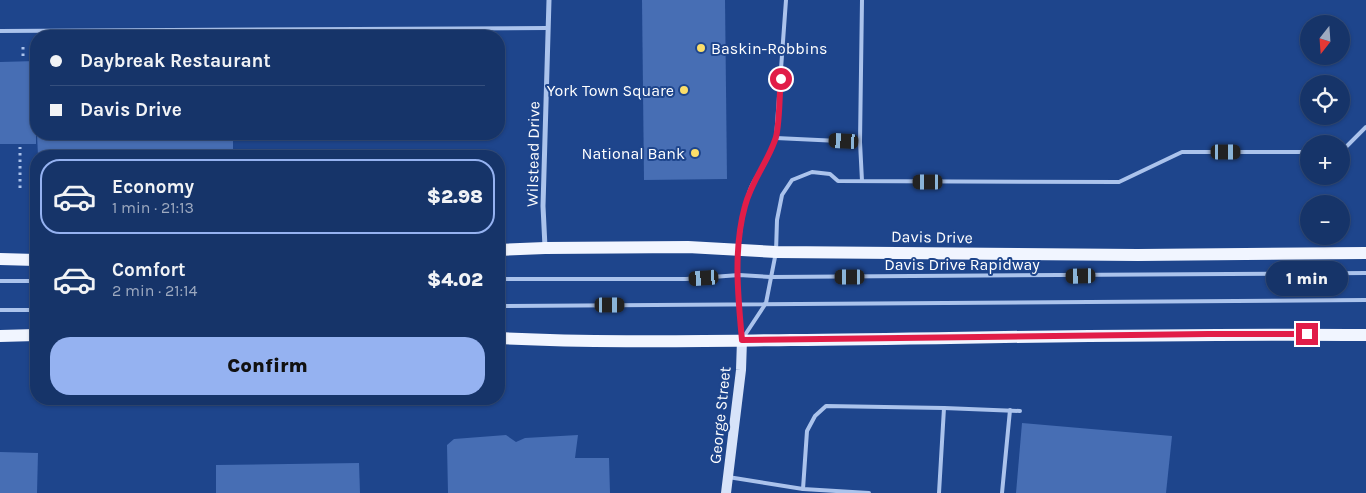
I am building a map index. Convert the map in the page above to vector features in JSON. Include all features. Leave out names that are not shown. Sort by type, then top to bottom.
[{"type":"main road","name":"Davis Drive","points":[[505,250],[688,247],[776,252],[1138,255],[1366,253]]},
{"type":"main road","points":[[0,259],[30,260]]},
{"type":"main road","points":[[505,338],[548,341],[1208,334],[1366,335]]},
{"type":"main road","points":[[0,336],[30,335]]},
{"type":"main road","name":"George Street","points":[[726,493],[741,370],[742,340]]},
{"type":"street","name":"Wilstead Drive","points":[[544,248],[549,0]]},
{"type":"lane","points":[[742,340],[738,304],[739,250],[742,218],[750,188],[776,138],[786,0]]},
{"type":"lane","points":[[862,0],[860,142],[862,181]]},
{"type":"lane","points":[[274,30],[548,28]]},
{"type":"lane","points":[[0,32],[30,32]]},
{"type":"lane","points":[[1350,143],[1366,127]]},
{"type":"lane","points":[[776,138],[860,142]]},
{"type":"lane","points":[[742,340],[766,303],[776,252],[777,220],[782,195],[792,180],[812,172],[830,174],[838,181],[1119,182],[1182,152],[1300,152]]},
{"type":"lane","name":"Davis Drive Rapidway","points":[[505,279],[686,279],[739,275],[771,277],[1366,273]]},
{"type":"lane","points":[[0,281],[30,281]]},
{"type":"lane","points":[[505,306],[1366,300]]},
{"type":"lane","points":[[0,310],[30,310]]},
{"type":"lane","points":[[803,489],[806,431],[815,416],[826,406],[1020,411]]},
{"type":"lane","points":[[939,493],[944,408]]},
{"type":"lane","points":[[1002,493],[1010,410]]},
{"type":"lane","points":[[728,477],[803,489],[870,493]]},
{"type":"path","points":[[20,148],[20,188]]},
{"type":"building","name":"York Town Square","points":[[642,0],[725,0],[727,179],[644,180]]},
{"type":"building","points":[[30,61],[30,140],[36,140],[36,144],[0,144],[0,62]]},
{"type":"building","points":[[37,140],[233,140],[233,150],[38,150]]},
{"type":"building","points":[[1022,423],[1172,436],[1166,493],[1016,493]]},
{"type":"building","points":[[506,435],[516,442],[525,438],[578,435],[575,458],[609,458],[610,493],[448,493],[447,445],[454,439]]},
{"type":"building","points":[[0,452],[38,453],[37,493],[0,493]]},
{"type":"building","points":[[359,463],[360,493],[216,493],[216,465]]},
{"type":"place","name":"Baskin-Robbins","points":[[701,48]]},
{"type":"place","name":"York Town Square","points":[[684,90]]},
{"type":"place","name":"National Bank","points":[[695,153]]},
{"type":"route","points":[[781,79],[776,138],[750,188],[742,218],[739,250],[738,304],[742,340],[1307,334]]}]
